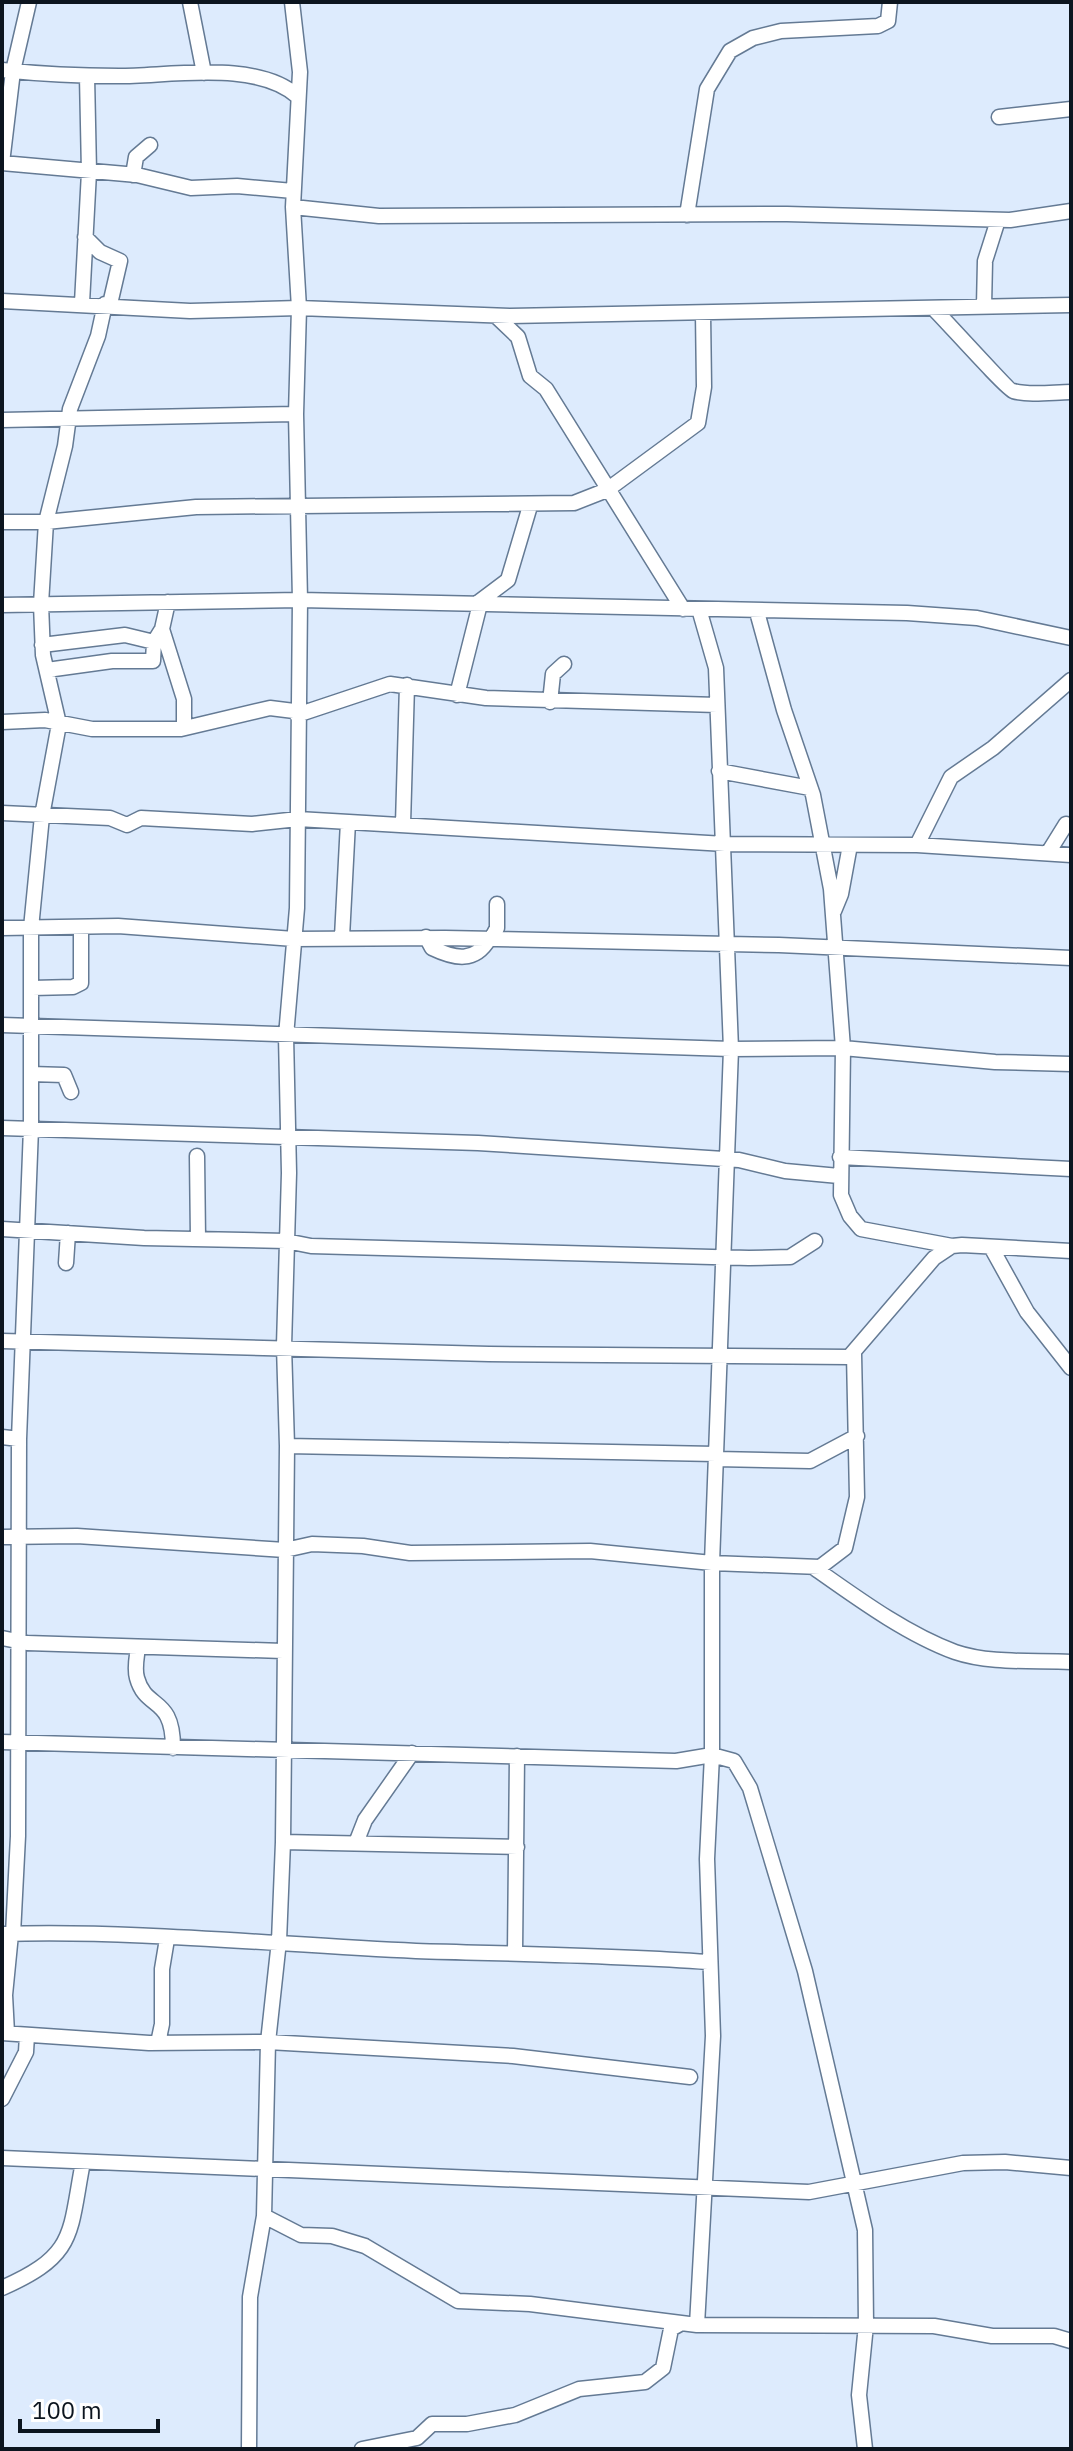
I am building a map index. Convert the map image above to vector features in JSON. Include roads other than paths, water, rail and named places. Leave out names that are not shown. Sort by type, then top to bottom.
[{"type":"street","points":[[29,2],[7,70],[2,163],[133,175],[191,188],[237,186],[293,191]]},
{"type":"street","points":[[190,2],[204,73]]},
{"type":"street","points":[[249,2449],[250,2297],[264,2216],[268,2042],[279,1941],[283,1842],[287,1446],[284,1346],[289,1139],[286,1036],[294,939],[298,819],[300,600],[296,414],[299,308],[293,191],[300,72],[292,2]]},
{"type":"street","points":[[687,215],[707,89],[730,51],[753,38],[781,31],[878,26],[888,21],[890,2]]},
{"type":"street","points":[[7,70],[87,76],[204,73],[260,78],[283,84],[297,96]]},
{"type":"street","points":[[82,303],[89,172],[87,76]]},
{"type":"street","points":[[999,117],[1071,109]]},
{"type":"street","points":[[133,175],[136,157],[150,145]]},
{"type":"street","points":[[293,207],[379,216],[921,215],[998,220],[1071,211]]},
{"type":"street","points":[[984,306],[985,261],[989,240],[998,220]]},
{"type":"street","points":[[85,237],[100,252],[120,261],[98,336],[73,397],[46,522],[42,645],[59,724],[42,816],[31,928],[31,1128],[25,1230],[18,1537],[10,1640],[9,1742],[18,1836],[9,1934],[5,2033],[158,2043],[268,2042],[513,2056],[690,2077]]},
{"type":"street","points":[[2,301],[107,304],[190,311],[299,308],[496,316],[1071,305]]},
{"type":"street","points":[[934,309],[988,364],[1004,386],[1014,392],[1071,392]]},
{"type":"street","points":[[2,522],[46,522],[196,507],[442,502],[530,506],[574,503],[607,490],[698,423],[704,387],[703,313]]},
{"type":"street","points":[[496,316],[518,337],[530,376],[546,389],[607,490],[691,609],[713,654],[725,844],[731,1049],[712,1563],[712,1755],[707,1859],[708,1962],[713,2021],[697,2325]]},
{"type":"street","points":[[2,420],[296,414]]},
{"type":"street","points":[[457,695],[478,604],[508,580],[530,506]]},
{"type":"street","points":[[2,605],[300,600],[970,617],[1071,638]]},
{"type":"street","points":[[47,670],[112,661],[153,661],[168,602]]},
{"type":"street","points":[[757,612],[810,788],[831,889],[843,1048],[839,1176],[845,1207],[861,1229],[952,1246],[1071,1251]]},
{"type":"street","points":[[42,645],[125,635],[158,635]]},
{"type":"street","points":[[158,635],[184,699],[184,728]]},
{"type":"street","points":[[550,702],[553,674],[564,664]]},
{"type":"street","points":[[917,845],[951,777],[985,754],[1071,680]]},
{"type":"street","points":[[297,715],[323,710],[382,686],[407,685],[457,695],[550,702],[717,705]]},
{"type":"street","points":[[403,824],[407,685]]},
{"type":"street","points":[[2,722],[45,720],[92,729],[184,728],[270,708],[294,711],[297,715]]},
{"type":"street","points":[[719,771],[810,788]]},
{"type":"street","points":[[2,813],[110,818],[127,825],[141,818],[252,824],[298,819],[725,844],[917,845],[1071,855]]},
{"type":"street","points":[[342,937],[348,822]]},
{"type":"street","points":[[1048,853],[1066,824]]},
{"type":"street","points":[[831,917],[841,894],[850,845]]},
{"type":"street","points":[[490,939],[497,928],[497,904]]},
{"type":"street","points":[[32,988],[73,987],[81,983],[81,927]]},
{"type":"street","points":[[2,928],[81,927],[294,939],[426,937],[834,946],[1071,958]]},
{"type":"street","points":[[2,1025],[731,1049],[843,1048],[995,1062],[1071,1064]]},
{"type":"street","points":[[31,1074],[64,1075],[71,1092]]},
{"type":"street","points":[[2,1128],[478,1143],[725,1159],[785,1171],[839,1176]]},
{"type":"street","points":[[197,1156],[198,1239]]},
{"type":"street","points":[[840,1157],[1071,1169]]},
{"type":"street","points":[[2,1229],[286,1241],[311,1246],[721,1258],[790,1257],[815,1241]]},
{"type":"street","points":[[66,1263],[68,1233]]},
{"type":"street","points":[[2,1537],[77,1536],[285,1550],[312,1544],[363,1546],[410,1553],[590,1551],[712,1563],[813,1567],[831,1562],[845,1548],[857,1497],[854,1354],[870,1330],[934,1258],[952,1246]]},
{"type":"street","points":[[991,1247],[1027,1312],[1071,1368]]},
{"type":"street","points":[[2,1341],[284,1346],[489,1354],[838,1358],[854,1354]]},
{"type":"street","points":[[287,1446],[810,1461],[857,1436]]},
{"type":"street","points":[[2,1437],[19,1439]]},
{"type":"street","points":[[813,1567],[872,1607],[943,1648],[987,1658],[1071,1662]]},
{"type":"street","points":[[10,1640],[283,1651]]},
{"type":"street","points":[[138,1647],[135,1670],[139,1684],[167,1712],[173,1748]]},
{"type":"street","points":[[9,1742],[676,1761],[712,1755],[734,1761],[750,1788],[805,1971],[852,2185],[865,2230],[866,2325],[859,2395],[865,2449]]},
{"type":"street","points":[[356,1843],[365,1820],[412,1753]]},
{"type":"street","points":[[515,1952],[517,1756]]},
{"type":"street","points":[[283,1842],[517,1847]]},
{"type":"street","points":[[9,1934],[279,1941],[415,1951],[515,1952],[708,1962]]},
{"type":"street","points":[[158,2043],[167,1939]]},
{"type":"street","points":[[2,2099],[26,2052],[27,2035]]},
{"type":"street","points":[[2,2158],[809,2192],[963,2163],[1005,2162],[1071,2168]]},
{"type":"street","points":[[2,2288],[45,2266],[65,2246],[83,2162]]},
{"type":"street","points":[[264,2216],[301,2235],[354,2241],[463,2302],[530,2304],[680,2324],[940,2326],[992,2336],[1054,2336],[1071,2341]]},
{"type":"street","points":[[362,2449],[417,2438],[432,2424],[467,2424],[515,2415],[579,2389],[645,2382],[663,2368],[671,2329],[680,2324]]}]
